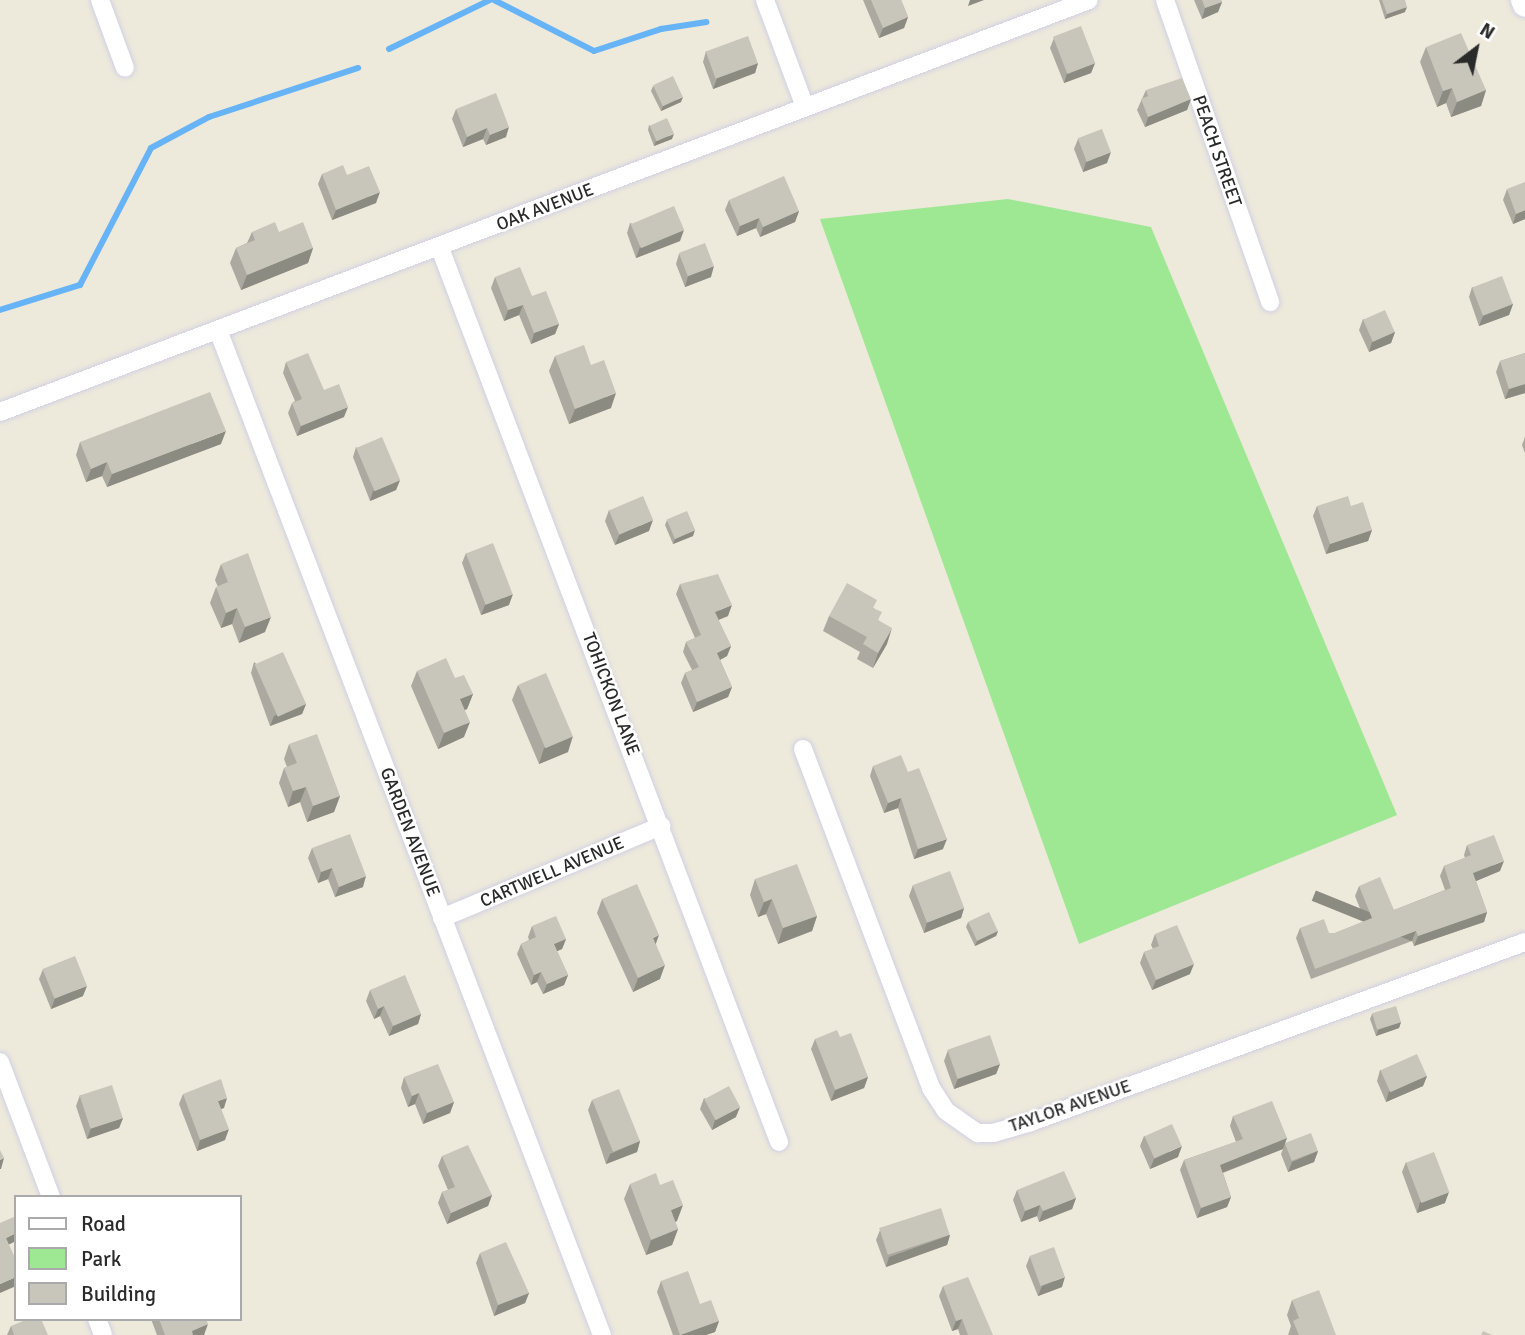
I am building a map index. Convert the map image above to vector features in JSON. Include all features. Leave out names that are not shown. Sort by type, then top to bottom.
[{"type":"main road","points":[[1523,0],[1525,5]]},
{"type":"street","points":[[100,0],[125,68]]},
{"type":"street","points":[[765,0],[805,107]]},
{"type":"street","name":"OAK AVENUE","points":[[0,412],[440,248],[1089,0]]},
{"type":"street","name":"PEACH STREET","points":[[1165,0],[1269,302]]},
{"type":"street","name":"TOHICKON LANE","points":[[440,248],[779,1142]]},
{"type":"street","name":"GARDEN AVENUE","points":[[218,330],[602,1335]]},
{"type":"street","name":"TAYLOR AVENUE","points":[[803,749],[931,1088],[946,1111],[978,1133],[993,1133],[1031,1122],[1525,942]]},
{"type":"street","name":"CARTWELL AVENUE","points":[[442,918],[661,826]]},
{"type":"street","points":[[0,1062],[3,1081],[50,1195]]},
{"type":"green space","points":[[1008,199],[1151,227],[1397,815],[1079,944],[820,219]]},
{"type":"building","points":[[871,0],[901,0],[908,17],[883,28]]},
{"type":"building","points":[[1202,0],[1221,0],[1222,2],[1205,8]]},
{"type":"building","points":[[1382,0],[1405,0],[1407,7],[1387,14]]},
{"type":"building","points":[[1081,26],[1095,63],[1067,74],[1053,37]]},
{"type":"building","points":[[1461,33],[1486,90],[1457,102],[1452,88],[1443,91],[1426,47]]},
{"type":"building","points":[[748,36],[758,63],[716,79],[706,51]]},
{"type":"building","points":[[673,76],[683,97],[663,106],[653,85]]},
{"type":"building","points":[[1182,78],[1191,99],[1148,117],[1141,99],[1148,96],[1146,90]]},
{"type":"building","points":[[496,93],[509,127],[490,135],[487,128],[467,137],[456,109]]},
{"type":"building","points":[[667,118],[674,134],[657,141],[650,126]]},
{"type":"building","points":[[1102,129],[1111,152],[1087,162],[1078,138]]},
{"type":"building","points":[[343,165],[347,175],[369,166],[380,192],[336,210],[322,174]]},
{"type":"building","points":[[784,176],[799,211],[763,227],[759,218],[740,226],[729,200]]},
{"type":"building","points":[[1525,182],[1525,210],[1516,214],[1507,189]]},
{"type":"building","points":[[674,206],[684,230],[641,248],[631,224]]},
{"type":"building","points":[[275,222],[279,232],[303,222],[313,248],[247,275],[236,248],[255,240],[252,232]]},
{"type":"building","points":[[705,243],[714,266],[688,276],[679,253]]},
{"type":"building","points":[[520,267],[532,296],[546,291],[559,324],[534,333],[523,305],[508,310],[495,277]]},
{"type":"building","points":[[1502,276],[1513,304],[1483,315],[1472,287]]},
{"type":"building","points":[[1385,310],[1395,332],[1373,342],[1363,320]]},
{"type":"building","points":[[584,345],[591,365],[604,360],[616,393],[575,409],[555,356]]},
{"type":"building","points":[[308,353],[324,390],[339,384],[348,407],[301,426],[292,403],[302,399],[286,362]]},
{"type":"building","points":[[1525,353],[1525,384],[1509,389],[1500,361]]},
{"type":"building","points":[[210,392],[226,431],[112,474],[107,462],[91,469],[80,442]]},
{"type":"building","points":[[382,437],[400,480],[375,491],[356,448]]},
{"type":"building","points":[[643,496],[653,520],[619,534],[609,510]]},
{"type":"building","points":[[1348,496],[1351,506],[1363,502],[1372,530],[1330,544],[1317,506]]},
{"type":"building","points":[[687,511],[695,530],[675,539],[667,520]]},
{"type":"building","points":[[493,543],[513,594],[486,605],[466,553]]},
{"type":"building","points":[[248,553],[271,617],[245,627],[237,608],[226,613],[216,587],[228,582],[221,564]]},
{"type":"building","points":[[718,574],[732,605],[715,612],[731,646],[717,653],[732,687],[697,702],[685,673],[699,667],[686,642],[701,635],[680,584]]},
{"type":"building","points":[[847,583],[877,600],[873,608],[882,612],[878,620],[892,628],[878,653],[863,644],[867,637],[829,616]]},
{"type":"building","points":[[283,652],[306,704],[278,717],[255,665]]},
{"type":"building","points":[[446,658],[455,678],[464,675],[473,694],[460,699],[470,722],[444,733],[417,671]]},
{"type":"building","points":[[546,673],[573,737],[545,748],[518,685]]},
{"type":"building","points":[[317,734],[340,796],[313,806],[306,787],[293,791],[284,768],[297,763],[289,744]]},
{"type":"building","points":[[901,755],[908,772],[919,768],[947,839],[918,849],[901,798],[888,803],[873,766]]},
{"type":"building","points":[[350,834],[366,876],[339,887],[332,868],[321,872],[312,848]]},
{"type":"building","points":[[1494,835],[1504,861],[1473,873],[1487,912],[1418,936],[1416,931],[1315,969],[1300,928],[1324,919],[1329,933],[1335,933],[1372,918],[1359,886],[1380,877],[1394,910],[1451,888],[1444,866],[1471,855],[1467,845]]},
{"type":"building","points":[[797,864],[817,916],[783,928],[772,899],[764,902],[755,879]]},
{"type":"building","points":[[950,871],[964,908],[927,923],[913,885]]},
{"type":"building","points":[[637,884],[659,935],[653,938],[665,965],[638,978],[602,899]]},
{"type":"building","points":[[989,912],[998,931],[977,941],[968,922]]},
{"type":"building","points":[[556,916],[566,939],[554,944],[568,975],[547,984],[541,972],[534,975],[521,944],[536,937],[532,926]]},
{"type":"building","points":[[1177,925],[1194,964],[1156,980],[1144,952],[1159,946],[1155,934]]},
{"type":"building","points":[[75,956],[87,986],[55,999],[43,969]]},
{"type":"building","points":[[405,975],[421,1014],[393,1026],[384,1006],[378,1009],[370,990]]},
{"type":"building","points":[[1396,1006],[1401,1022],[1377,1030],[1372,1013]]},
{"type":"building","points":[[837,1030],[840,1037],[851,1033],[868,1077],[835,1090],[815,1039]]},
{"type":"building","points":[[990,1035],[1000,1064],[958,1079],[947,1050]]},
{"type":"building","points":[[1417,1054],[1427,1076],[1390,1092],[1380,1070]]},
{"type":"building","points":[[438,1064],[454,1102],[427,1113],[419,1093],[412,1096],[404,1077]]},
{"type":"building","points":[[221,1079],[227,1098],[218,1101],[229,1129],[200,1140],[183,1094]]},
{"type":"building","points":[[112,1085],[123,1118],[90,1129],[80,1096]]},
{"type":"building","points":[[729,1086],[740,1107],[716,1120],[704,1099]]},
{"type":"building","points":[[619,1089],[640,1141],[613,1152],[592,1100]]},
{"type":"building","points":[[1272,1101],[1287,1138],[1220,1165],[1231,1197],[1201,1208],[1184,1160],[1243,1139],[1233,1116]]},
{"type":"building","points":[[1172,1124],[1182,1146],[1154,1158],[1145,1136]]},
{"type":"building","points":[[1311,1133],[1318,1151],[1292,1161],[1285,1143]]},
{"type":"building","points":[[468,1145],[492,1195],[451,1213],[442,1192],[455,1187],[442,1156]]},
{"type":"building","points":[[1434,1152],[1449,1192],[1421,1203],[1406,1163]]},
{"type":"building","points":[[1064,1171],[1076,1198],[1043,1211],[1040,1205],[1025,1211],[1017,1190]]},
{"type":"building","points":[[656,1173],[660,1185],[673,1180],[683,1205],[671,1210],[678,1229],[651,1240],[630,1184]]},
{"type":"building","points":[[941,1208],[950,1235],[888,1255],[879,1228]]},
{"type":"building","points":[[14,1217],[14,1234],[6,1238],[14,1256],[14,1278],[0,1284],[0,1223]]},
{"type":"building","points":[[506,1242],[529,1293],[498,1305],[480,1253]]},
{"type":"building","points":[[1054,1247],[1065,1277],[1041,1286],[1030,1256]]},
{"type":"building","points":[[688,1271],[700,1304],[711,1300],[719,1321],[680,1335],[661,1281]]},
{"type":"building","points":[[968,1277],[993,1335],[968,1335],[962,1319],[956,1321],[943,1286]]},
{"type":"building","points":[[1319,1290],[1336,1335],[1299,1335],[1293,1321],[1299,1318],[1292,1300]]},
{"type":"building","points":[[23,1321],[42,1321],[48,1335],[14,1335],[11,1326]]},
{"type":"building","points":[[160,1321],[207,1321],[208,1324],[192,1331],[193,1335],[165,1335]]},
{"type":"waterway","points":[[389,49],[490,0]]},
{"type":"waterway","points":[[494,0],[594,51],[661,29],[706,22]]},
{"type":"waterway","points":[[0,310],[80,285],[151,148],[209,117],[358,68]]}]
